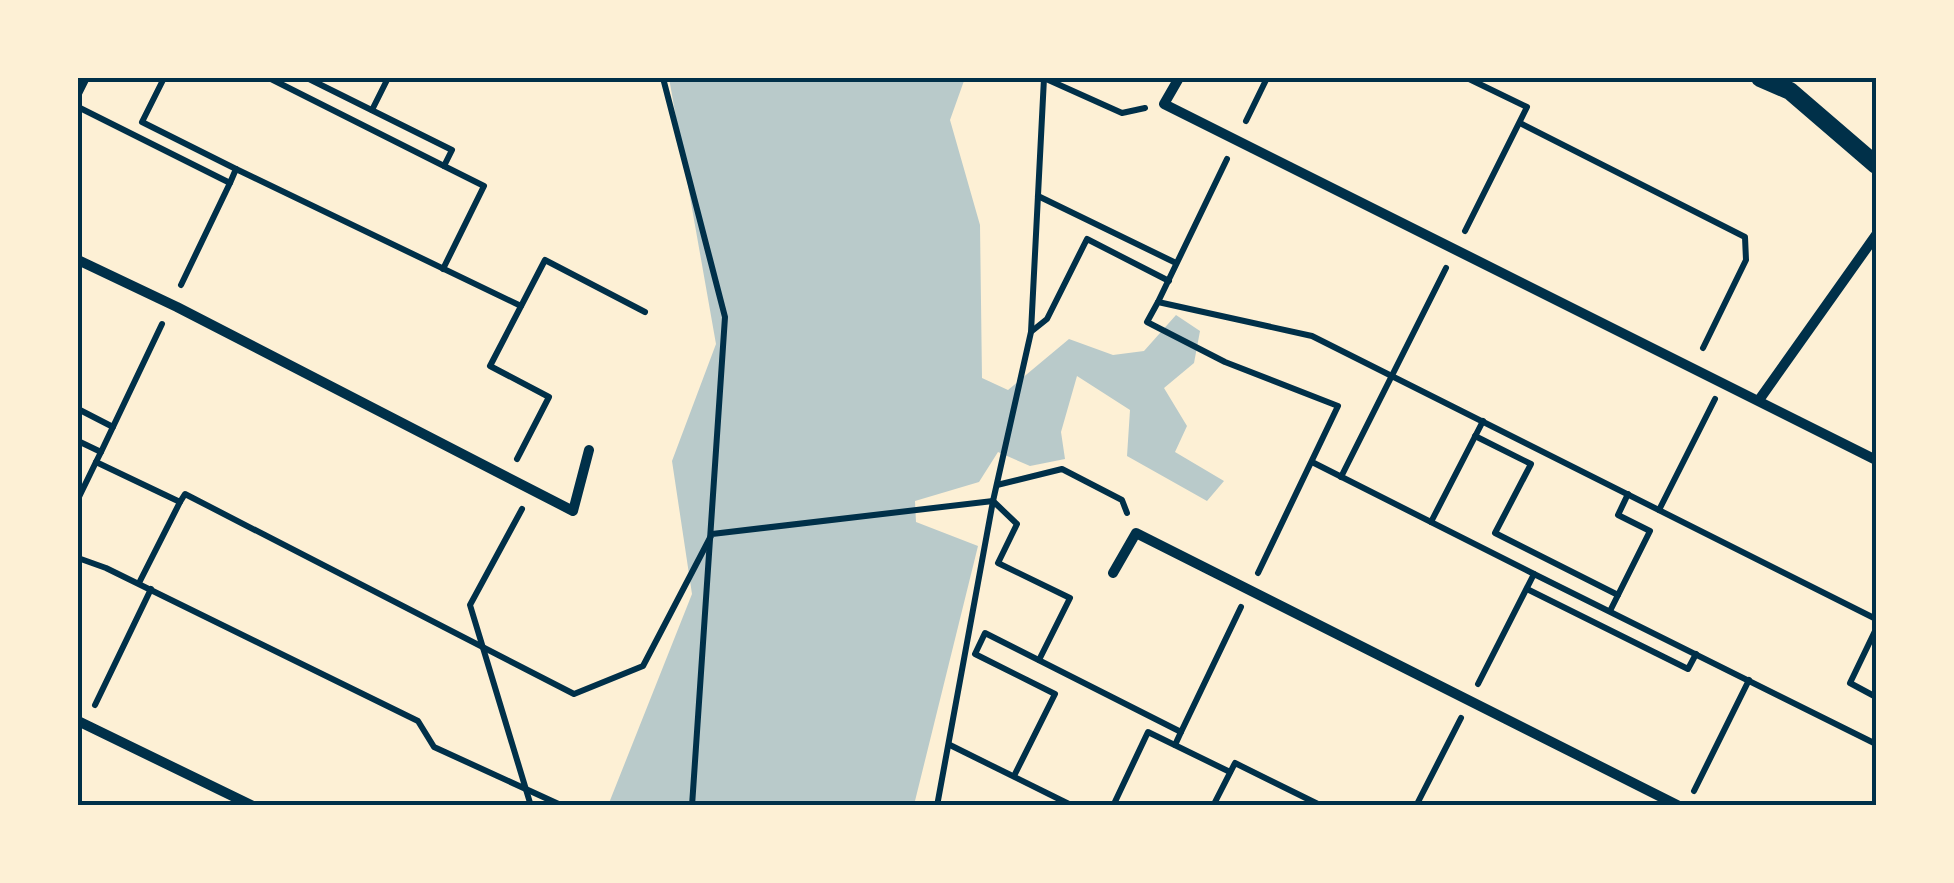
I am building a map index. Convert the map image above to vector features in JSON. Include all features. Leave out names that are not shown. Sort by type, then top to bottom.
[{"type":"street","points":[[1179,78],[1164,104],[1876,460]]},
{"type":"street","points":[[1760,78],[1790,91],[1876,165]]},
{"type":"street","points":[[1759,400],[1876,234]]},
{"type":"street","points":[[78,260],[573,510],[589,450]]},
{"type":"street","points":[[1112,573],[1136,533],[1679,806]]},
{"type":"street","points":[[81,723],[253,806]]},
{"type":"path","points":[[78,96],[87,78]]},
{"type":"path","points":[[164,78],[142,122],[521,306]]},
{"type":"path","points":[[268,78],[484,186],[443,269]]},
{"type":"path","points":[[307,78],[452,150],[444,166]]},
{"type":"path","points":[[372,110],[388,78]]},
{"type":"path","points":[[663,78],[725,317],[692,806]]},
{"type":"path","points":[[937,806],[971,654],[996,485],[1031,332],[1044,78],[1122,113],[1164,104]]},
{"type":"path","points":[[1175,745],[1338,406],[1225,362],[1147,322],[1268,78]]},
{"type":"path","points":[[78,107],[230,182],[236,169]]},
{"type":"path","points":[[1520,122],[1745,237],[1746,260],[1694,367]]},
{"type":"path","points":[[1038,196],[1176,264]]},
{"type":"path","points":[[1031,332],[1047,319],[1087,238],[1168,280]]},
{"type":"path","points":[[507,478],[549,396],[490,366],[544,260],[645,312]]},
{"type":"path","points":[[1158,302],[1312,336],[1876,619]]},
{"type":"path","points":[[78,409],[113,427]]},
{"type":"path","points":[[1659,510],[1707,414]]},
{"type":"path","points":[[1431,522],[1483,422]]},
{"type":"path","points":[[1476,436],[1531,464],[1496,533],[1618,595]]},
{"type":"path","points":[[78,441],[101,452],[78,500]]},
{"type":"path","points":[[96,462],[180,502]]},
{"type":"path","points":[[1312,462],[1876,744]]},
{"type":"path","points":[[996,485],[1062,469],[1122,500],[1136,533]]},
{"type":"path","points":[[531,806],[470,605],[532,490]]},
{"type":"path","points":[[138,583],[185,494],[574,694],[644,666],[712,534]]},
{"type":"path","points":[[1610,611],[1650,531],[1618,515],[1628,494]]},
{"type":"path","points":[[712,534],[993,502],[1017,524],[998,562],[1070,598],[1039,660]]},
{"type":"path","points":[[78,558],[138,583],[418,720],[434,747],[563,806]]},
{"type":"path","points":[[1416,806],[1534,574]]},
{"type":"path","points":[[1526,589],[1688,669],[1696,654]]},
{"type":"path","points":[[81,723],[151,590]]},
{"type":"path","points":[[1876,628],[1850,684],[1876,697]]},
{"type":"path","points":[[971,654],[985,634],[1181,732]]},
{"type":"path","points":[[971,654],[1055,694],[1014,776]]},
{"type":"path","points":[[1687,806],[1749,680]]},
{"type":"path","points":[[1113,806],[1148,732],[1230,772]]},
{"type":"path","points":[[950,744],[1073,806]]},
{"type":"path","points":[[1213,806],[1235,763],[1322,806]]},
{"type":"shaded area","points":[[669,78],[965,78],[950,120],[980,225],[982,378],[1008,390],[1069,339],[1113,355],[1144,351],[1176,315],[1200,331],[1194,363],[1164,388],[1187,426],[1175,452],[1224,481],[1207,501],[1127,456],[1130,410],[1077,376],[1061,432],[1065,459],[1030,466],[998,452],[979,482],[915,501],[916,522],[978,546],[914,805],[609,803],[692,594],[672,461],[716,344]]}]
